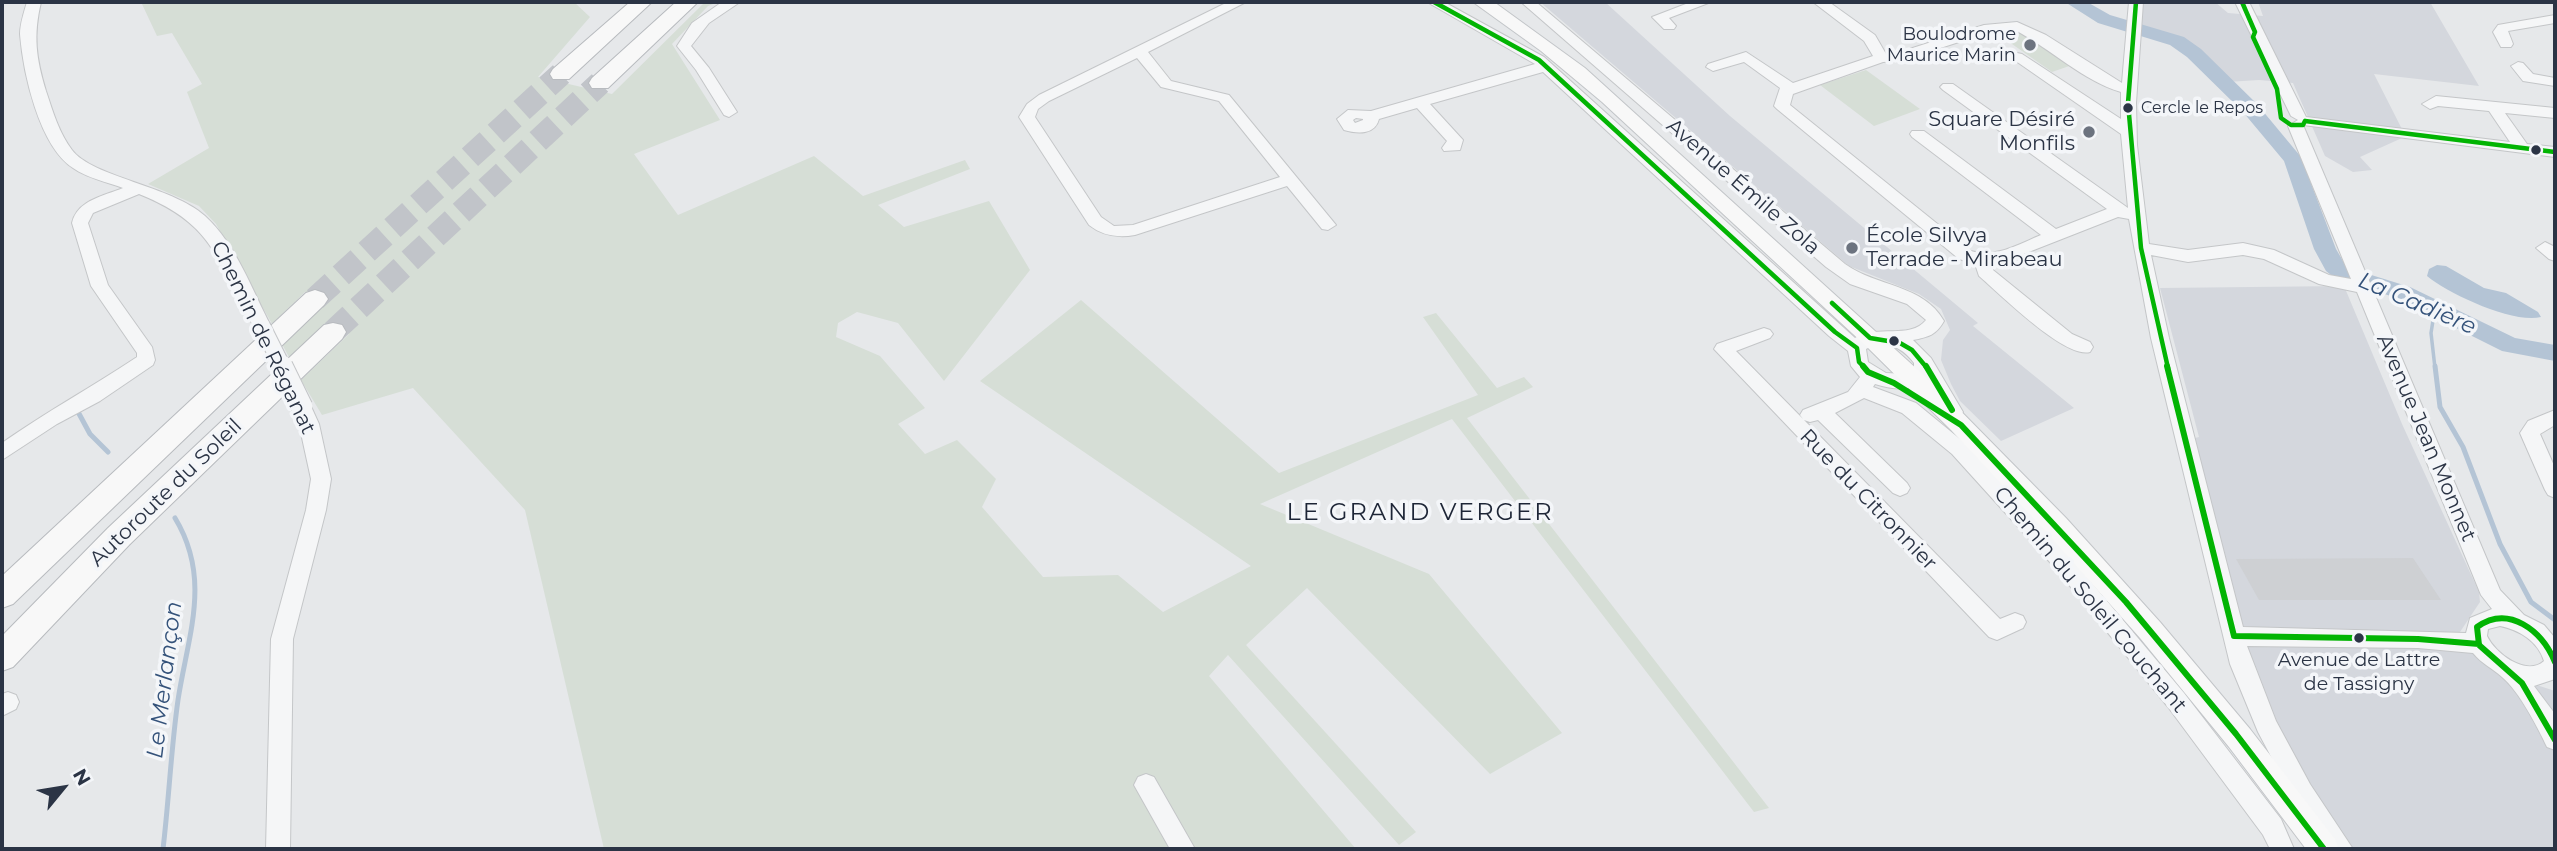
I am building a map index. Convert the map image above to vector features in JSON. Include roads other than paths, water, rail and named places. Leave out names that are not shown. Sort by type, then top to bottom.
[{"type":"highway","points":[[561,74],[642,2]]},
{"type":"highway","points":[[600,83],[688,2]]},
{"type":"highway","name":"Autoroute du Soleil","points":[[2,595],[315,299]]},
{"type":"highway","name":"Autoroute du Soleil","points":[[2,657],[119,536],[333,331]]},
{"type":"main road","points":[[1482,2],[1550,48],[1863,343],[1913,370],[2126,602],[2236,734],[2324,849]]},
{"type":"street","name":"Chemin de Réganat","points":[[34,2],[27,30],[34,75],[48,122],[66,154],[79,165],[180,206],[208,229],[262,326],[310,424],[321,480],[316,510],[282,639],[278,849]]},
{"type":"street","points":[[729,112],[702,68],[684,46],[686,39],[708,16],[733,2]]},
{"type":"street","points":[[1239,2],[1044,98],[1032,107],[1027,117],[1095,221],[1105,230],[1118,233],[1135,230],[1290,179]]},
{"type":"street","points":[[1434,2],[1533,56],[1546,66],[1835,332],[1863,343],[1927,331]]},
{"type":"street","name":"Avenue Émile Zola","points":[[1528,2],[1832,263],[1859,281],[1919,303],[1932,313],[1935,321],[1927,331]]},
{"type":"street","points":[[1669,26],[1659,17],[1704,2]]},
{"type":"street","points":[[1820,2],[1870,38],[1881,58]]},
{"type":"street","points":[[2136,2],[2129,89],[2129,132],[2141,248],[2160,338],[2241,664],[2266,725],[2302,792],[2341,849]]},
{"type":"street","name":"Avenue Jean Monnet","points":[[2242,2],[2255,32],[2261,37],[2296,119],[2361,282],[2493,595],[2516,622]]},
{"type":"street","points":[[2507,44],[2500,33],[2503,28],[2555,19]]},
{"type":"street","points":[[2129,89],[2110,84],[2041,37],[2017,26],[1989,28],[1895,58],[1881,58],[1786,91],[1782,106],[1965,254],[1983,260],[1998,259],[2117,211],[2137,216]]},
{"type":"street","points":[[1139,51],[1166,84],[1224,98],[1328,225]]},
{"type":"street","points":[[1713,67],[1746,56],[1791,89]]},
{"type":"street","points":[[2017,57],[2129,132]]},
{"type":"street","points":[[1371,116],[1546,66]]},
{"type":"street","points":[[2518,66],[2528,78],[2555,82]]},
{"type":"street","points":[[1948,87],[2112,203],[2117,211]]},
{"type":"street","points":[[2430,104],[2436,101],[2555,113]]},
{"type":"street","points":[[1420,102],[1455,140],[1454,147],[1450,148]]},
{"type":"street","points":[[2493,106],[2522,148]]},
{"type":"street","points":[[2296,119],[2555,152]]},
{"type":"street","points":[[1918,134],[2053,236]]},
{"type":"street","points":[[2,453],[50,419],[93,396],[138,368],[146,360],[146,352],[100,286],[80,223],[87,209],[136,189]]},
{"type":"street","points":[[2141,248],[2188,256],[2235,250],[2255,251],[2289,262],[2325,280],[2361,282]]},
{"type":"street","points":[[1983,260],[1985,272],[2066,339],[2084,347]]},
{"type":"street","points":[[1913,370],[1927,331]]},
{"type":"street","points":[[1764,334],[1723,349],[1792,422]]},
{"type":"street","points":[[1895,338],[1914,349],[1913,370]]},
{"type":"street","points":[[1863,343],[1858,362],[1867,382],[1913,370]]},
{"type":"street","name":"Rue du Citronnier","points":[[1867,382],[1855,397],[1792,422],[1997,631],[2015,622]]},
{"type":"street","name":"Chemin du Soleil Couchant","points":[[1867,382],[1909,408],[1968,458],[2064,564],[2176,700],[2272,827],[2282,849]]},
{"type":"street","points":[[1821,411],[1900,488]]},
{"type":"street","points":[[2555,417],[2535,426],[2530,433],[2555,490]]},
{"type":"street","points":[[2493,595],[2483,620],[2475,629],[2479,644],[2487,654],[2511,670],[2535,676],[2552,659]]},
{"type":"street","points":[[2483,620],[2492,617],[2516,622],[2536,632],[2552,659],[2551,731]]},
{"type":"street","points":[[2234,635],[2281,639],[2442,640],[2479,644]]},
{"type":"street","points":[[2511,670],[2551,731]]},
{"type":"street","points":[[1146,785],[1184,849]]},
{"type":"water","points":[[2437,265],[2446,266],[2484,288],[2506,293],[2538,312],[2541,317],[2514,316],[2465,299],[2427,276],[2429,269]]},
{"type":"waterway","name":"La Cadière","points":[[2074,2],[2104,19],[2177,41],[2194,53],[2250,108],[2294,161],[2325,249],[2334,266],[2344,274],[2402,292],[2510,345],[2555,353]]},
{"type":"waterway","points":[[2435,308],[2431,333],[2435,368]]},
{"type":"waterway","points":[[2435,366],[2440,407],[2463,447],[2500,544],[2531,602],[2555,620]]},
{"type":"waterway","name":"Le Merlançon","points":[[77,410],[90,434],[108,452]]},
{"type":"waterway","name":"Le Merlançon","points":[[163,849],[178,700],[191,630],[195,585],[186,541],[175,518]]},
{"type":"tunnel","points":[[315,299],[561,74]]},
{"type":"tunnel","points":[[333,332],[600,83]]},
{"type":"place","name":"Boulodrome Maurice Marin","points":[[2030,45]]},
{"type":"place","name":"Cercle le Repos","points":[[2128,108]]},
{"type":"place","name":"Square Désiré Monfils","points":[[2089,132]]},
{"type":"place","name":"École Silvya Terrade - Mirabeau","points":[[1852,248]]},
{"type":"place","name":"Avenue de Lattre de Tassigny","points":[[2359,638]]},
{"type":"district","name":"LE GRAND VERGER","points":[[1420,513]]}]
